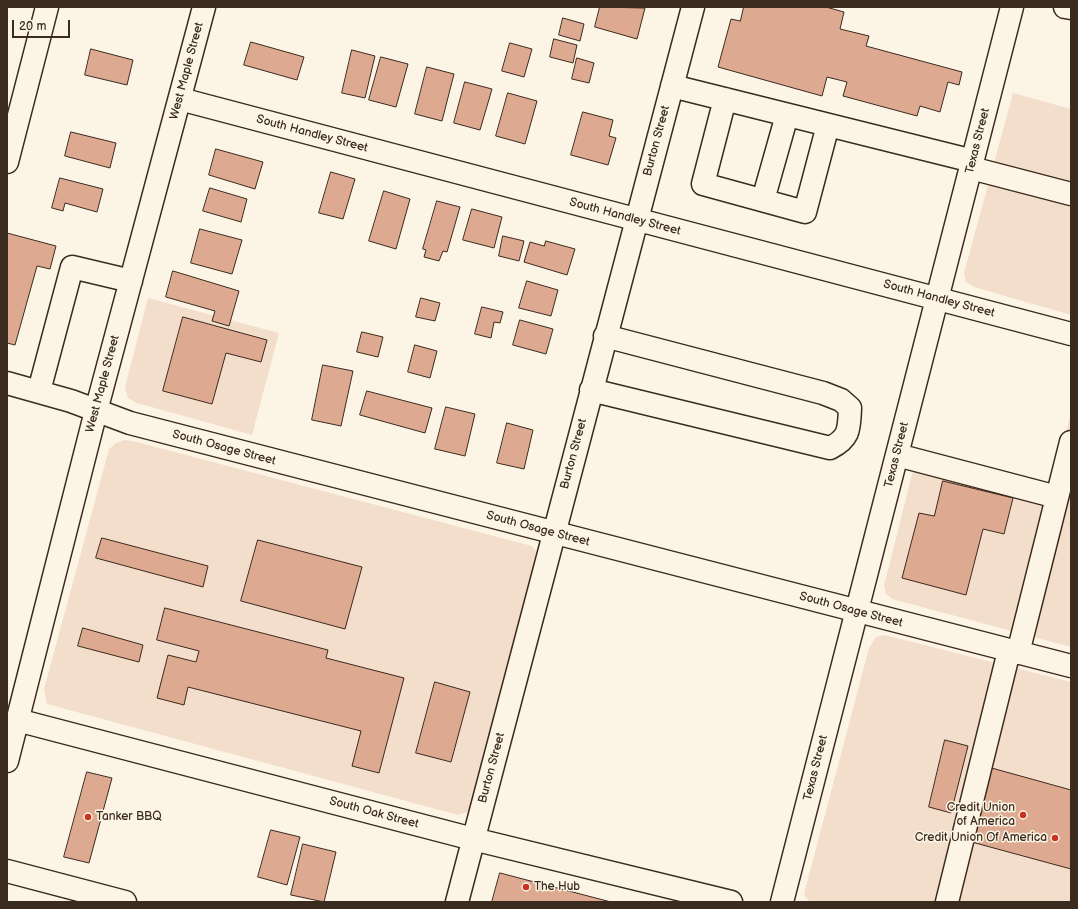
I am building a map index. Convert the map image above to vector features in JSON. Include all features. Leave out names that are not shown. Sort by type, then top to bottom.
[{"type":"street","points":[[7,162],[47,7]]},
{"type":"street","name":"West Maple Street","points":[[7,761],[96,411],[204,7]]},
{"type":"street","name":"Burton Street","points":[[457,902],[605,336],[693,7]]},
{"type":"street","name":"Texas Street","points":[[782,902],[1012,7]]},
{"type":"street","points":[[1065,7],[1071,8]]},
{"type":"street","points":[[672,86],[828,125],[1071,194]]},
{"type":"street","name":"South Handley Street","points":[[180,99],[1071,334]]},
{"type":"street","points":[[725,100],[704,184],[805,212],[828,125]]},
{"type":"street","points":[[763,200],[787,115]]},
{"type":"street","points":[[38,391],[72,267],[131,281]]},
{"type":"street","points":[[591,390],[830,448],[842,442],[849,426],[850,408],[841,400],[823,393],[605,336]]},
{"type":"street","name":"South Osage Street","points":[[7,384],[38,391],[124,422],[1071,666]]},
{"type":"street","points":[[947,902],[1071,442]]},
{"type":"street","points":[[897,454],[1057,497]]},
{"type":"street","name":"South Oak Street","points":[[17,720],[473,839],[731,902]]},
{"type":"street","points":[[7,871],[125,902]]},
{"type":"shaded area","points":[[1013,93],[1071,109],[1071,315],[974,287],[966,282],[964,273]]},
{"type":"shaded area","points":[[148,298],[279,333],[252,435],[137,403],[128,398],[125,387]]},
{"type":"shaded area","points":[[1071,413],[1071,647],[892,599],[886,594],[884,585],[918,450],[1053,485]]},
{"type":"shaded area","points":[[124,440],[133,441],[532,546],[536,551],[535,560],[473,807],[468,812],[458,815],[47,704],[44,689],[109,449],[116,443]]},
{"type":"shaded area","points":[[885,635],[1071,682],[1071,902],[812,902],[809,901],[804,894],[869,648],[876,637]]},
{"type":"building","points":[[600,7],[645,8],[637,39],[595,27]]},
{"type":"building","points":[[744,7],[826,7],[844,12],[840,29],[869,36],[866,46],[962,72],[959,85],[948,82],[940,112],[920,106],[917,116],[843,96],[847,82],[827,77],[822,96],[718,67],[731,19],[740,21]]},
{"type":"building","points":[[563,18],[584,24],[580,41],[559,35]]},
{"type":"building","points":[[554,39],[577,45],[573,63],[550,57]]},
{"type":"building","points":[[251,42],[304,57],[297,80],[244,65]]},
{"type":"building","points":[[510,43],[532,49],[524,77],[502,71]]},
{"type":"building","points":[[91,49],[133,60],[127,85],[85,75]]},
{"type":"building","points":[[352,50],[375,56],[365,98],[342,93]]},
{"type":"building","points":[[381,57],[408,64],[396,107],[369,100]]},
{"type":"building","points":[[577,58],[594,63],[589,83],[572,79]]},
{"type":"building","points":[[427,67],[454,74],[442,121],[415,114]]},
{"type":"building","points":[[465,82],[492,89],[480,130],[454,123]]},
{"type":"building","points":[[508,93],[537,101],[525,144],[496,136]]},
{"type":"building","points":[[583,112],[613,120],[609,136],[616,138],[608,165],[571,155]]},
{"type":"building","points":[[71,132],[116,143],[110,168],[65,156]]},
{"type":"building","points":[[216,149],[263,162],[255,189],[209,175]]},
{"type":"building","points":[[331,172],[355,179],[343,219],[319,213]]},
{"type":"building","points":[[60,178],[103,189],[97,212],[65,203],[63,211],[52,208]]},
{"type":"building","points":[[210,188],[247,199],[241,222],[203,211]]},
{"type":"building","points":[[384,191],[410,199],[396,249],[369,241]]},
{"type":"building","points":[[437,201],[460,207],[447,252],[443,251],[439,261],[424,257],[426,250],[423,249]]},
{"type":"building","points":[[472,209],[502,217],[494,248],[463,240]]},
{"type":"building","points":[[200,229],[242,240],[232,274],[191,263]]},
{"type":"building","points":[[7,233],[56,246],[50,269],[37,266],[15,345],[7,343]]},
{"type":"building","points":[[503,236],[524,241],[519,261],[499,256]]},
{"type":"building","points":[[546,241],[575,249],[567,275],[524,262],[530,242],[544,246]]},
{"type":"building","points":[[173,271],[239,291],[229,326],[212,321],[215,311],[166,297]]},
{"type":"building","points":[[527,281],[558,290],[551,316],[519,308]]},
{"type":"building","points":[[421,298],[440,303],[435,321],[416,317]]},
{"type":"building","points":[[482,307],[503,312],[500,323],[494,322],[491,338],[475,334]]},
{"type":"building","points":[[183,317],[267,340],[261,362],[226,353],[212,404],[163,391]]},
{"type":"building","points":[[520,320],[553,329],[546,354],[513,345]]},
{"type":"building","points":[[362,332],[383,337],[378,357],[357,352]]},
{"type":"building","points":[[415,345],[437,351],[430,378],[408,372]]},
{"type":"building","points":[[323,365],[353,371],[341,426],[312,420]]},
{"type":"building","points":[[367,391],[432,408],[425,433],[360,415]]},
{"type":"building","points":[[446,407],[475,414],[465,456],[435,449]]},
{"type":"building","points":[[507,423],[533,430],[524,469],[497,463]]},
{"type":"building","points":[[943,481],[1013,498],[1004,534],[983,529],[966,595],[902,578],[919,513],[934,516]]},
{"type":"building","points":[[102,538],[208,566],[203,587],[96,558]]},
{"type":"building","points":[[258,540],[362,567],[345,629],[241,601]]},
{"type":"building","points":[[165,608],[328,650],[326,658],[404,678],[379,773],[352,766],[361,731],[188,687],[184,705],[157,698],[168,655],[196,662],[199,651],[157,640]]},
{"type":"building","points":[[83,628],[143,645],[139,662],[78,646]]},
{"type":"building","points":[[435,682],[470,692],[451,762],[416,753]]},
{"type":"building","points":[[945,740],[968,746],[951,813],[929,807]]},
{"type":"building","name":"Credit Union of America","points":[[988,767],[1071,790],[1071,869],[968,841]]},
{"type":"building","name":"Tanker BBQ","points":[[87,772],[112,778],[89,863],[64,857]]},
{"type":"building","points":[[271,830],[300,837],[287,885],[258,877]]},
{"type":"building","points":[[303,844],[336,852],[324,902],[291,895]]},
{"type":"building","name":"The Hub","points":[[500,873],[611,902],[492,902]]},
{"type":"place","name":"Credit Union of America","points":[[1023,815]]},
{"type":"place","name":"Tanker BBQ","points":[[88,817]]},
{"type":"place","name":"Credit Union Of America","points":[[1055,838]]},
{"type":"place","name":"The Hub","points":[[526,887]]}]
